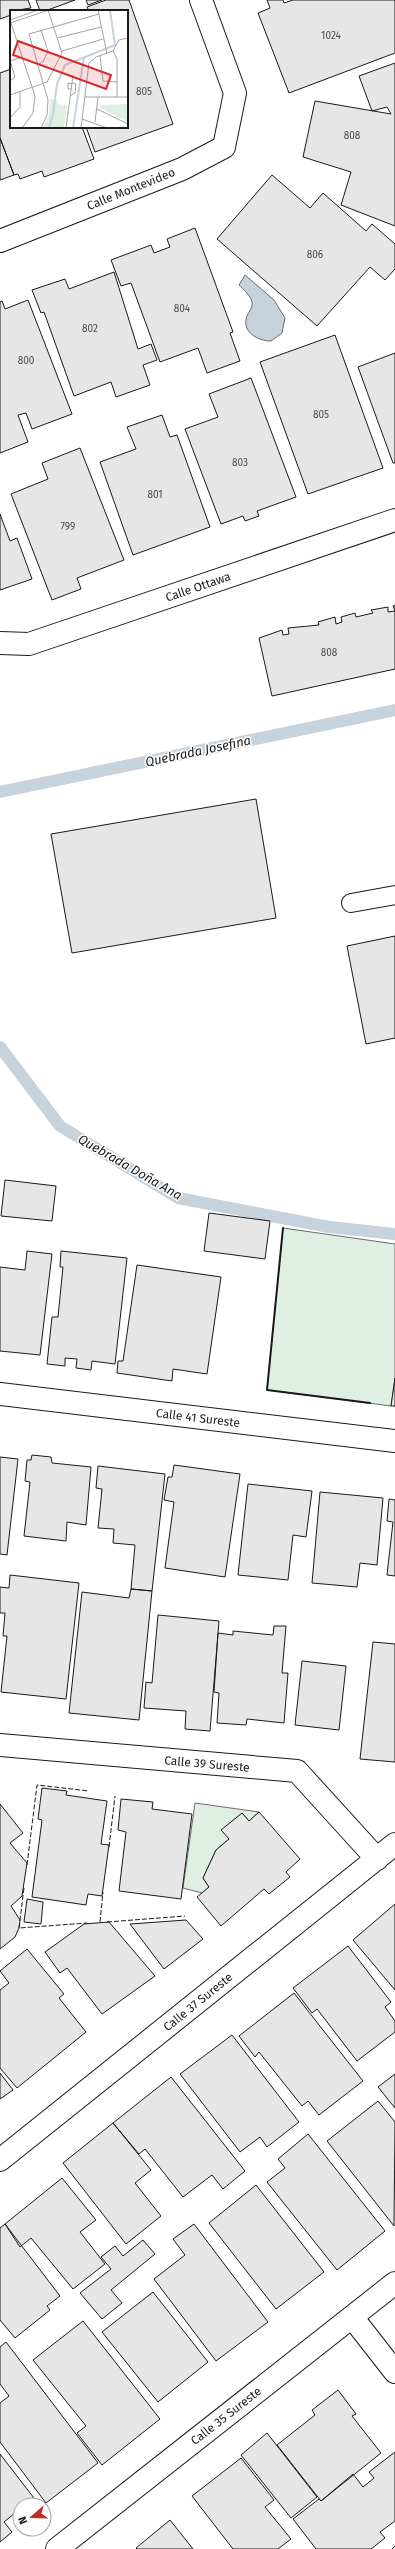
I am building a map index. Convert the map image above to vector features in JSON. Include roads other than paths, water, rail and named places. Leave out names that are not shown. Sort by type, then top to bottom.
[{"type":"street","name":"Calle Montevideo","points":[[0,241],[182,169],[224,147],[235,93],[201,0]]},
{"type":"street","name":"Calle Ottawa","points":[[0,643],[29,644],[395,520]]},
{"type":"street","name":"Calle 41 Sureste","points":[[0,1394],[395,1441]]},
{"type":"street","name":"Calle 39 Sureste","points":[[0,1745],[297,1771],[377,1859]]},
{"type":"street","name":"Calle 37 Sureste","points":[[0,2160],[395,1844]]},
{"type":"street","name":"Calle 35 Sureste","points":[[57,2549],[395,2283]]},
{"type":"street","points":[[352,2317],[395,2372]]},
{"type":"lane","points":[[351,903],[395,895]]},
{"type":"waterway","name":"Quebrada Josefina","points":[[0,792],[395,710]]},
{"type":"waterway","name":"Quebrada Doña Ana","points":[[0,1047],[60,1126],[178,1198],[329,1227],[395,1234]]}]
